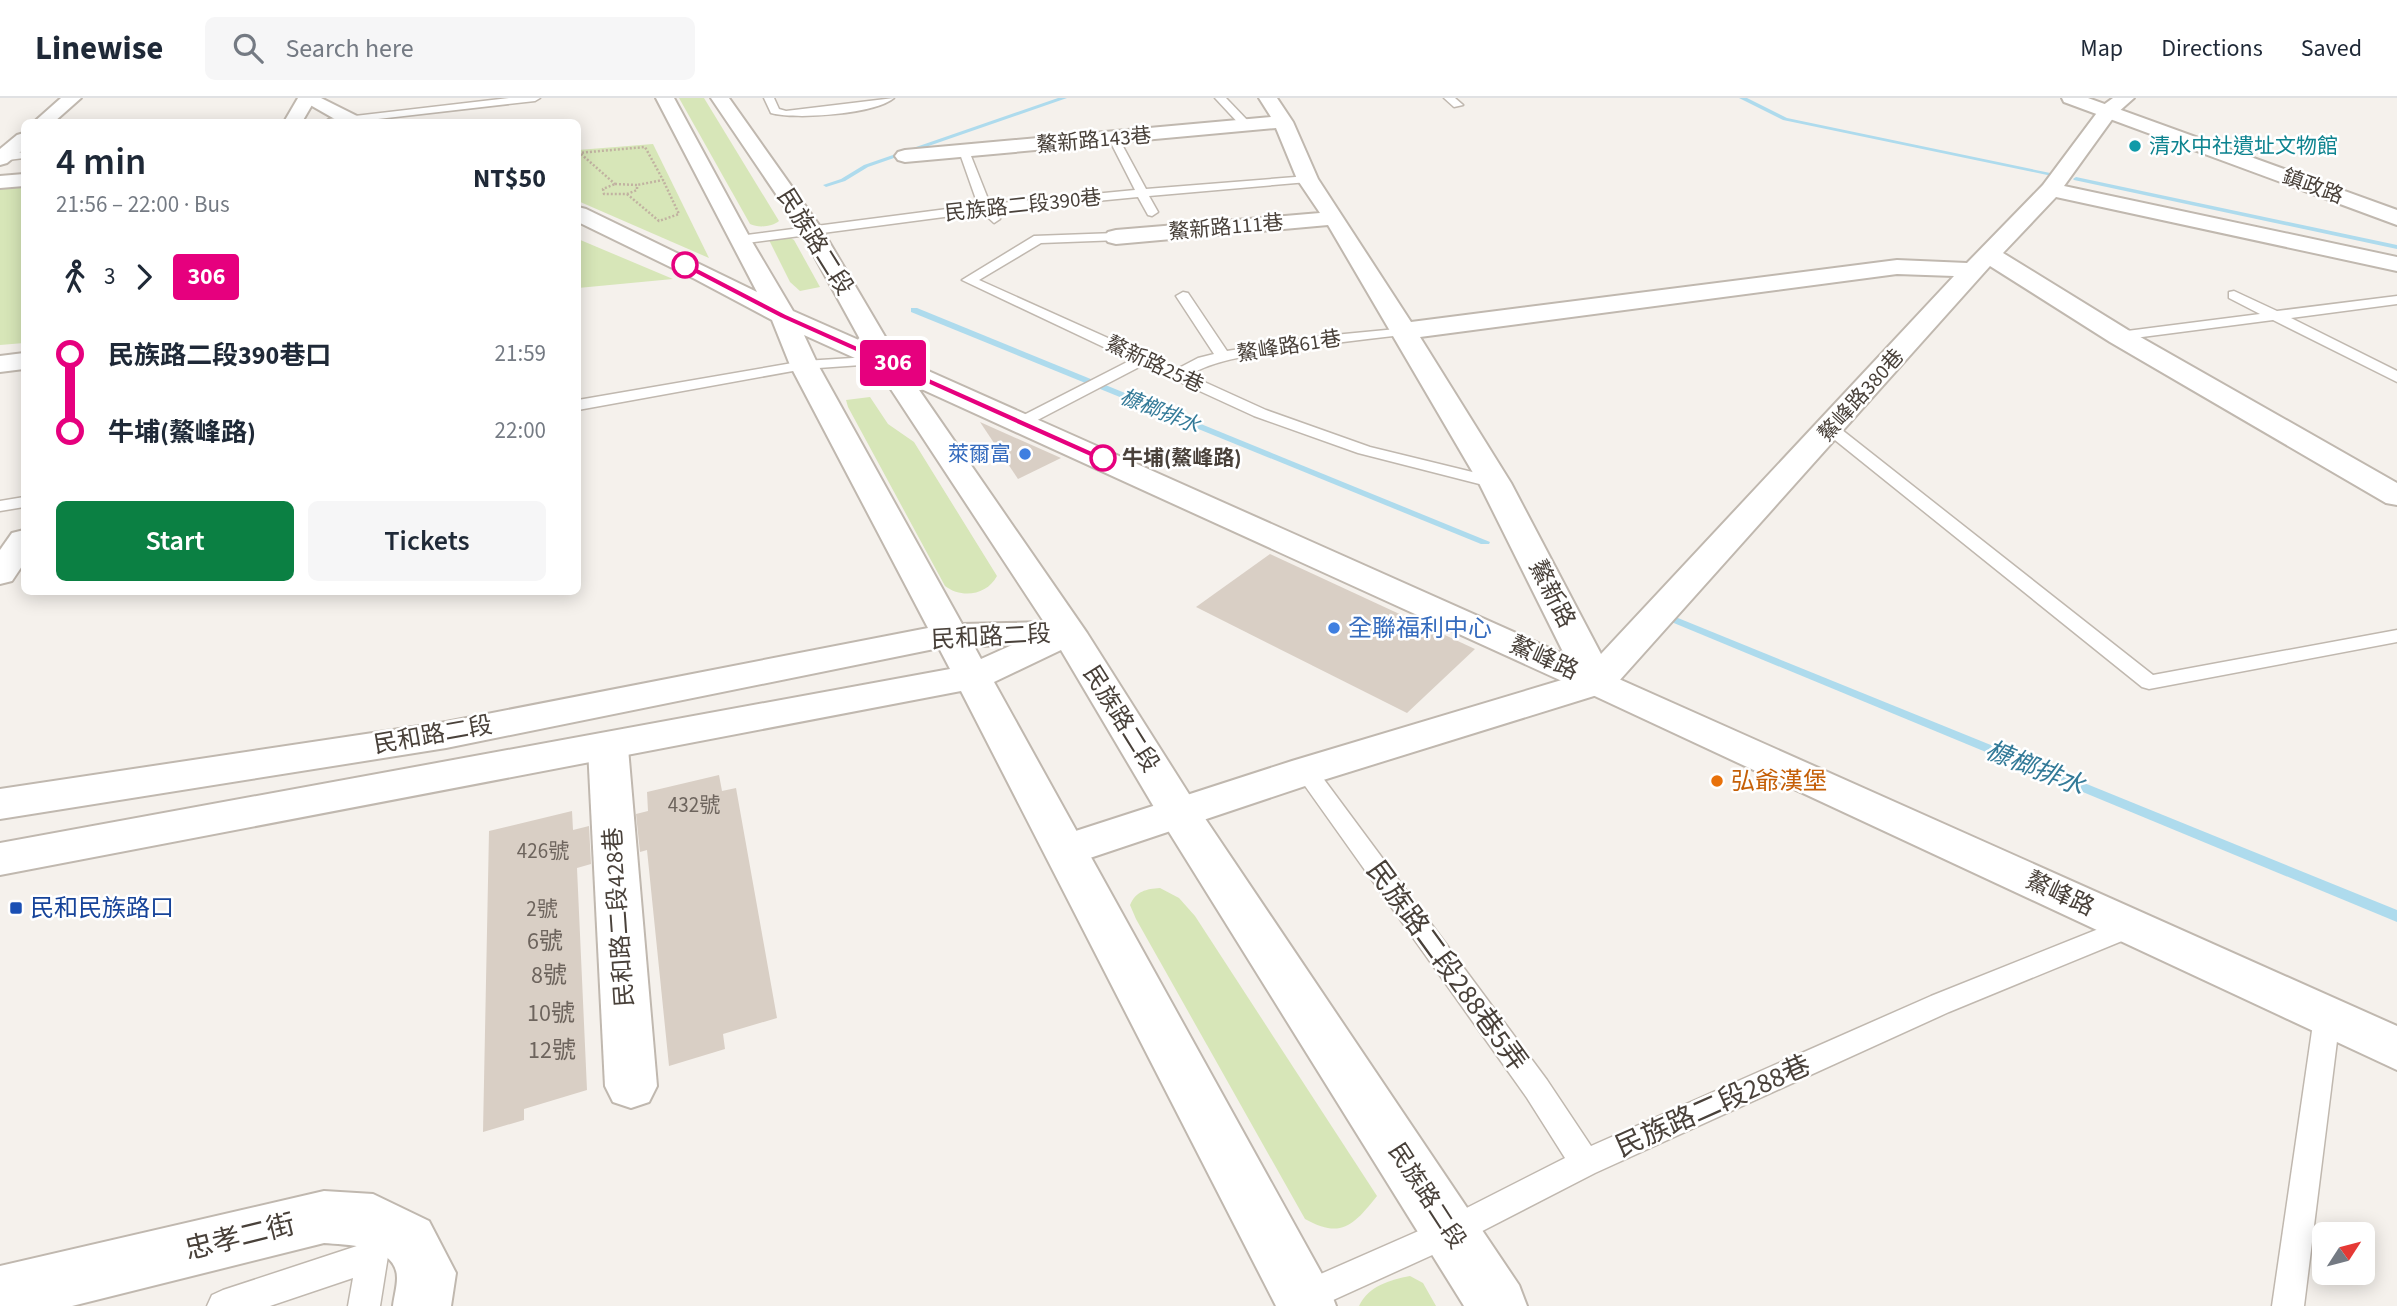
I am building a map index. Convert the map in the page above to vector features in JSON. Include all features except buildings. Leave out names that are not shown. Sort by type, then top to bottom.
[{"type":"street","points":[[47,119],[72,98]]},
{"type":"street","points":[[295,119],[307,98],[348,119]]},
{"type":"street","points":[[665,98],[739,240],[783,316],[804,365],[1066,850],[1305,1302]]},
{"type":"street","name":"民族路二段","points":[[720,98],[810,228],[885,360],[1069,633],[1179,813],[1497,1306]]},
{"type":"street","name":"鎮政路","points":[[2071,98],[2113,103],[2397,205]]},
{"type":"street","name":"鎮政路","points":[[2113,103],[2397,218]]},
{"type":"street","name":"鰲峰路380巷","points":[[1597,682],[2051,190],[2113,103]]},
{"type":"street","name":"鰲新路143巷","points":[[905,156],[1246,125],[1275,110]]},
{"type":"street","name":"鰲新路","points":[[1275,110],[1308,179],[1335,218],[1496,483],[1597,682]]},
{"type":"street","points":[[1,158],[21,141]]},
{"type":"street","points":[[0,182],[21,180]]},
{"type":"street","points":[[2051,190],[2397,264]]},
{"type":"street","name":"鰲峰路","points":[[581,215],[704,274],[783,316],[1597,682],[2397,1049]]},
{"type":"street","name":"鰲新路111巷","points":[[1116,237],[1335,218]]},
{"type":"street","points":[[1402,331],[1897,267],[1981,263],[2119,336],[2397,496]]},
{"type":"street","points":[[0,364],[21,361]]},
{"type":"street","points":[[0,574],[21,544]]},
{"type":"street","name":"民和路二段","points":[[0,804],[446,735],[950,635],[1069,633]]},
{"type":"street","name":"民和路二段","points":[[0,859],[608,748],[973,677],[1069,633]]},
{"type":"street","points":[[1066,850],[1306,771],[1597,682]]},
{"type":"street","name":"民和路二段428巷","points":[[608,748],[631,1086]]},
{"type":"street","name":"忠孝二街","points":[[0,1295],[324,1217],[373,1221],[409,1240],[426,1273],[422,1306]]},
{"type":"lane","points":[[368,119],[535,98]]},
{"type":"lane","points":[[769,98],[775,111],[786,114],[876,105],[889,98]]},
{"type":"lane","points":[[1220,98],[1246,125]]},
{"type":"lane","points":[[1114,139],[1152,212]]},
{"type":"lane","points":[[964,151],[986,209],[995,221]]},
{"type":"lane","points":[[1,158],[21,155]]},
{"type":"lane","name":"民族路二段390巷","points":[[739,240],[810,228],[986,209],[1308,179]]},
{"type":"lane","name":"鰲新路25巷","points":[[1116,237],[1038,239],[969,280],[1179,374],[1260,414],[1364,450],[1496,483]]},
{"type":"lane","points":[[2234,295],[2397,377]]},
{"type":"lane","points":[[1183,296],[1223,356]]},
{"type":"lane","points":[[2119,336],[2397,300]]},
{"type":"lane","name":"鰲峰路61巷","points":[[1179,374],[1203,361],[1223,356],[1313,341],[1402,331]]},
{"type":"lane","points":[[1022,422],[1144,359]]},
{"type":"lane","points":[[581,404],[804,365],[885,360]]},
{"type":"lane","points":[[1831,429],[2149,682],[2397,636]]},
{"type":"lane","points":[[0,506],[21,502]]},
{"type":"lane","name":"民族路二段288巷5弄","points":[[1306,771],[1537,1089],[1585,1163]]},
{"type":"lane","name":"民族路二段288巷","points":[[1305,1302],[1585,1163],[1940,1004],[2130,927]]},
{"type":"lane","points":[[2288,1306],[2327,1017]]},
{"type":"lane","points":[[223,1306],[372,1256],[364,1306]]},
{"type":"path","points":[[581,153],[645,147],[679,214],[659,221],[627,194]]},
{"type":"path","points":[[581,155],[615,184]]},
{"type":"path","points":[[637,185],[637,190],[627,194],[604,194],[603,188],[615,184],[637,185],[663,180]]},
{"type":"green space","points":[[679,98],[704,98],[779,221],[765,226],[750,224]]},
{"type":"green space","points":[[653,144],[709,258],[581,202],[581,150]]},
{"type":"green space","points":[[21,185],[21,343],[0,345],[0,187]]},
{"type":"green space","points":[[789,237],[794,240],[820,287],[800,291],[790,282],[769,240]]},
{"type":"green space","points":[[581,240],[673,279],[581,288]]},
{"type":"green space","points":[[870,397],[888,424],[914,442],[997,576],[981,591],[966,594],[945,586],[846,400]]},
{"type":"green space","points":[[1160,888],[1179,898],[1195,916],[1377,1196],[1361,1215],[1346,1226],[1328,1228],[1305,1219],[1136,919],[1130,905],[1135,897],[1146,890]]},
{"type":"green space","points":[[1410,1276],[1423,1283],[1436,1306],[1359,1306],[1374,1289],[1387,1282]]},
{"type":"waterway","name":"槺榔排水","points":[[826,185],[843,180],[866,166],[1064,98]]},
{"type":"waterway","points":[[1742,98],[1785,119],[2052,174]]},
{"type":"waterway","points":[[2076,179],[2397,247]]},
{"type":"waterway","name":"槺榔排水","points":[[914,310],[1485,542]]},
{"type":"waterway","name":"槺榔排水","points":[[1673,619],[2397,916]]},
{"type":"bus line","name":"306","points":[[685,265],[783,316],[1103,458]]},
{"type":"place","name":"清水中社遺址文物館","points":[[2135,146]]},
{"type":"place","name":"萊爾富","points":[[1025,454]]},
{"type":"place","name":"牛埔(鰲峰路)","points":[[1103,458]]},
{"type":"place","name":"全聯福利中心","points":[[1334,628]]},
{"type":"place","name":"弘爺漢堡","points":[[1717,781]]},
{"type":"place","name":"民和民族路口","points":[[16,908]]}]
